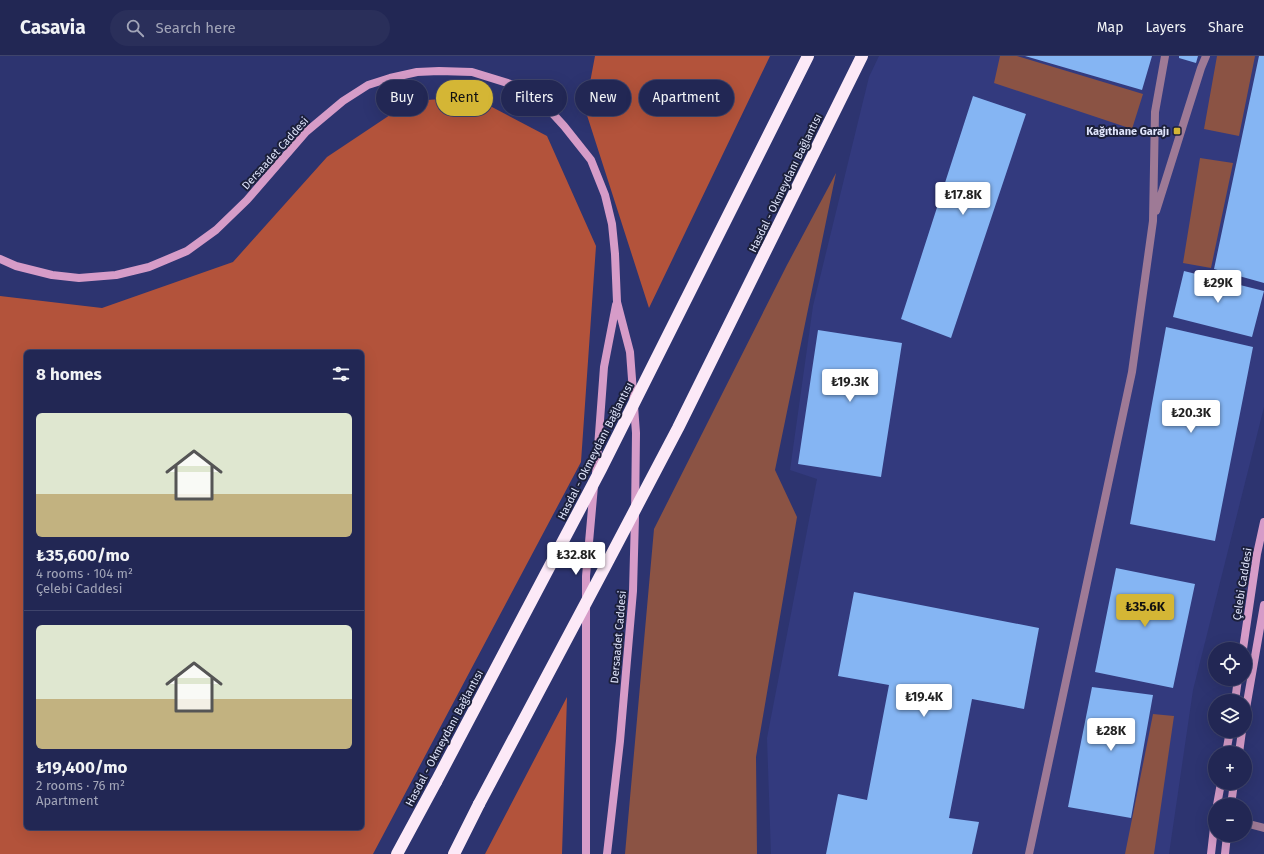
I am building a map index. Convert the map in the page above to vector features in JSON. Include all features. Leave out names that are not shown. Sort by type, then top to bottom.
[{"type":"highway","name":"Hasdal - Okmeydanı Bağlantısı","points":[[397,854],[604,462],[808,56]]},
{"type":"highway","name":"Hasdal - Okmeydanı Bağlantısı","points":[[454,854],[678,428],[862,56]]},
{"type":"main road","name":"Dersaadet Caddesi","points":[[0,258],[16,266],[52,275],[79,278],[116,275],[149,267],[187,250],[216,230],[247,200],[306,132],[342,101],[368,85],[390,78],[417,72],[472,72],[514,85],[542,102],[564,126],[591,160],[605,195],[612,224],[617,302],[630,352],[636,433],[633,591],[620,741],[607,854]]},
{"type":"main road","name":"Dersaadet Caddesi","points":[[586,854],[586,576],[599,442],[604,367],[617,302]]},
{"type":"main road","name":"Çelebi Caddesi","points":[[1244,642],[1257,554],[1264,522]]},
{"type":"main road","points":[[1248,694],[1264,605]]},
{"type":"main road","points":[[1211,854],[1212,842]]},
{"type":"main road","points":[[1225,854],[1226,842]]},
{"type":"street","points":[[1029,854],[1132,372],[1153,221],[1155,112],[1165,56]]},
{"type":"street","points":[[1153,221],[1206,56]]},
{"type":"street","points":[[1252,825],[1264,828]]},
{"type":"shaded area","points":[[595,56],[770,56],[649,308],[587,116],[631,116],[631,80],[590,80]]},
{"type":"shaded area","points":[[879,56],[1264,56],[1264,407],[1193,690],[1169,854],[771,854],[767,738],[817,479],[790,470],[813,306],[869,77]]},
{"type":"shaded area","points":[[1000,56],[1017,56],[1143,94],[1132,129],[994,83]]},
{"type":"shaded area","points":[[1217,56],[1255,56],[1239,136],[1204,129]]},
{"type":"shaded area","points":[[436,99],[436,116],[493,116],[493,108],[501,112],[501,116],[509,116],[547,136],[596,246],[581,462],[373,854],[0,854],[0,296],[102,308],[233,262],[327,157],[388,116],[428,116],[428,100]]},
{"type":"shaded area","points":[[1200,158],[1233,163],[1211,268],[1183,263]]},
{"type":"shaded area","points":[[836,173],[775,470],[797,517],[756,757],[757,854],[625,854],[654,529],[787,265]]},
{"type":"shaded area","points":[[567,697],[562,854],[485,854]]},
{"type":"shaded area","points":[[1153,714],[1174,716],[1154,854],[1125,854]]},
{"type":"building","points":[[1025,56],[1152,56],[1142,90]]},
{"type":"building","points":[[1179,56],[1198,56],[1196,63],[1179,58]]},
{"type":"building","points":[[1259,56],[1264,56],[1264,283],[1214,269]]},
{"type":"building","points":[[973,96],[1026,114],[951,338],[901,319]]},
{"type":"building","points":[[1184,271],[1264,291],[1252,337],[1173,317]]},
{"type":"building","points":[[1166,327],[1253,347],[1215,541],[1130,524]]},
{"type":"building","points":[[818,330],[902,343],[881,477],[798,464]]},
{"type":"building","points":[[1116,568],[1195,584],[1173,688],[1095,672]]},
{"type":"building","points":[[854,592],[1039,628],[1024,709],[972,699],[949,818],[979,822],[972,854],[826,854],[838,794],[867,800],[889,685],[838,676]]},
{"type":"building","points":[[1092,687],[1153,695],[1131,818],[1068,807]]},
{"type":"place","name":"Kağıthane Garajı","points":[[1177,131]]}]
